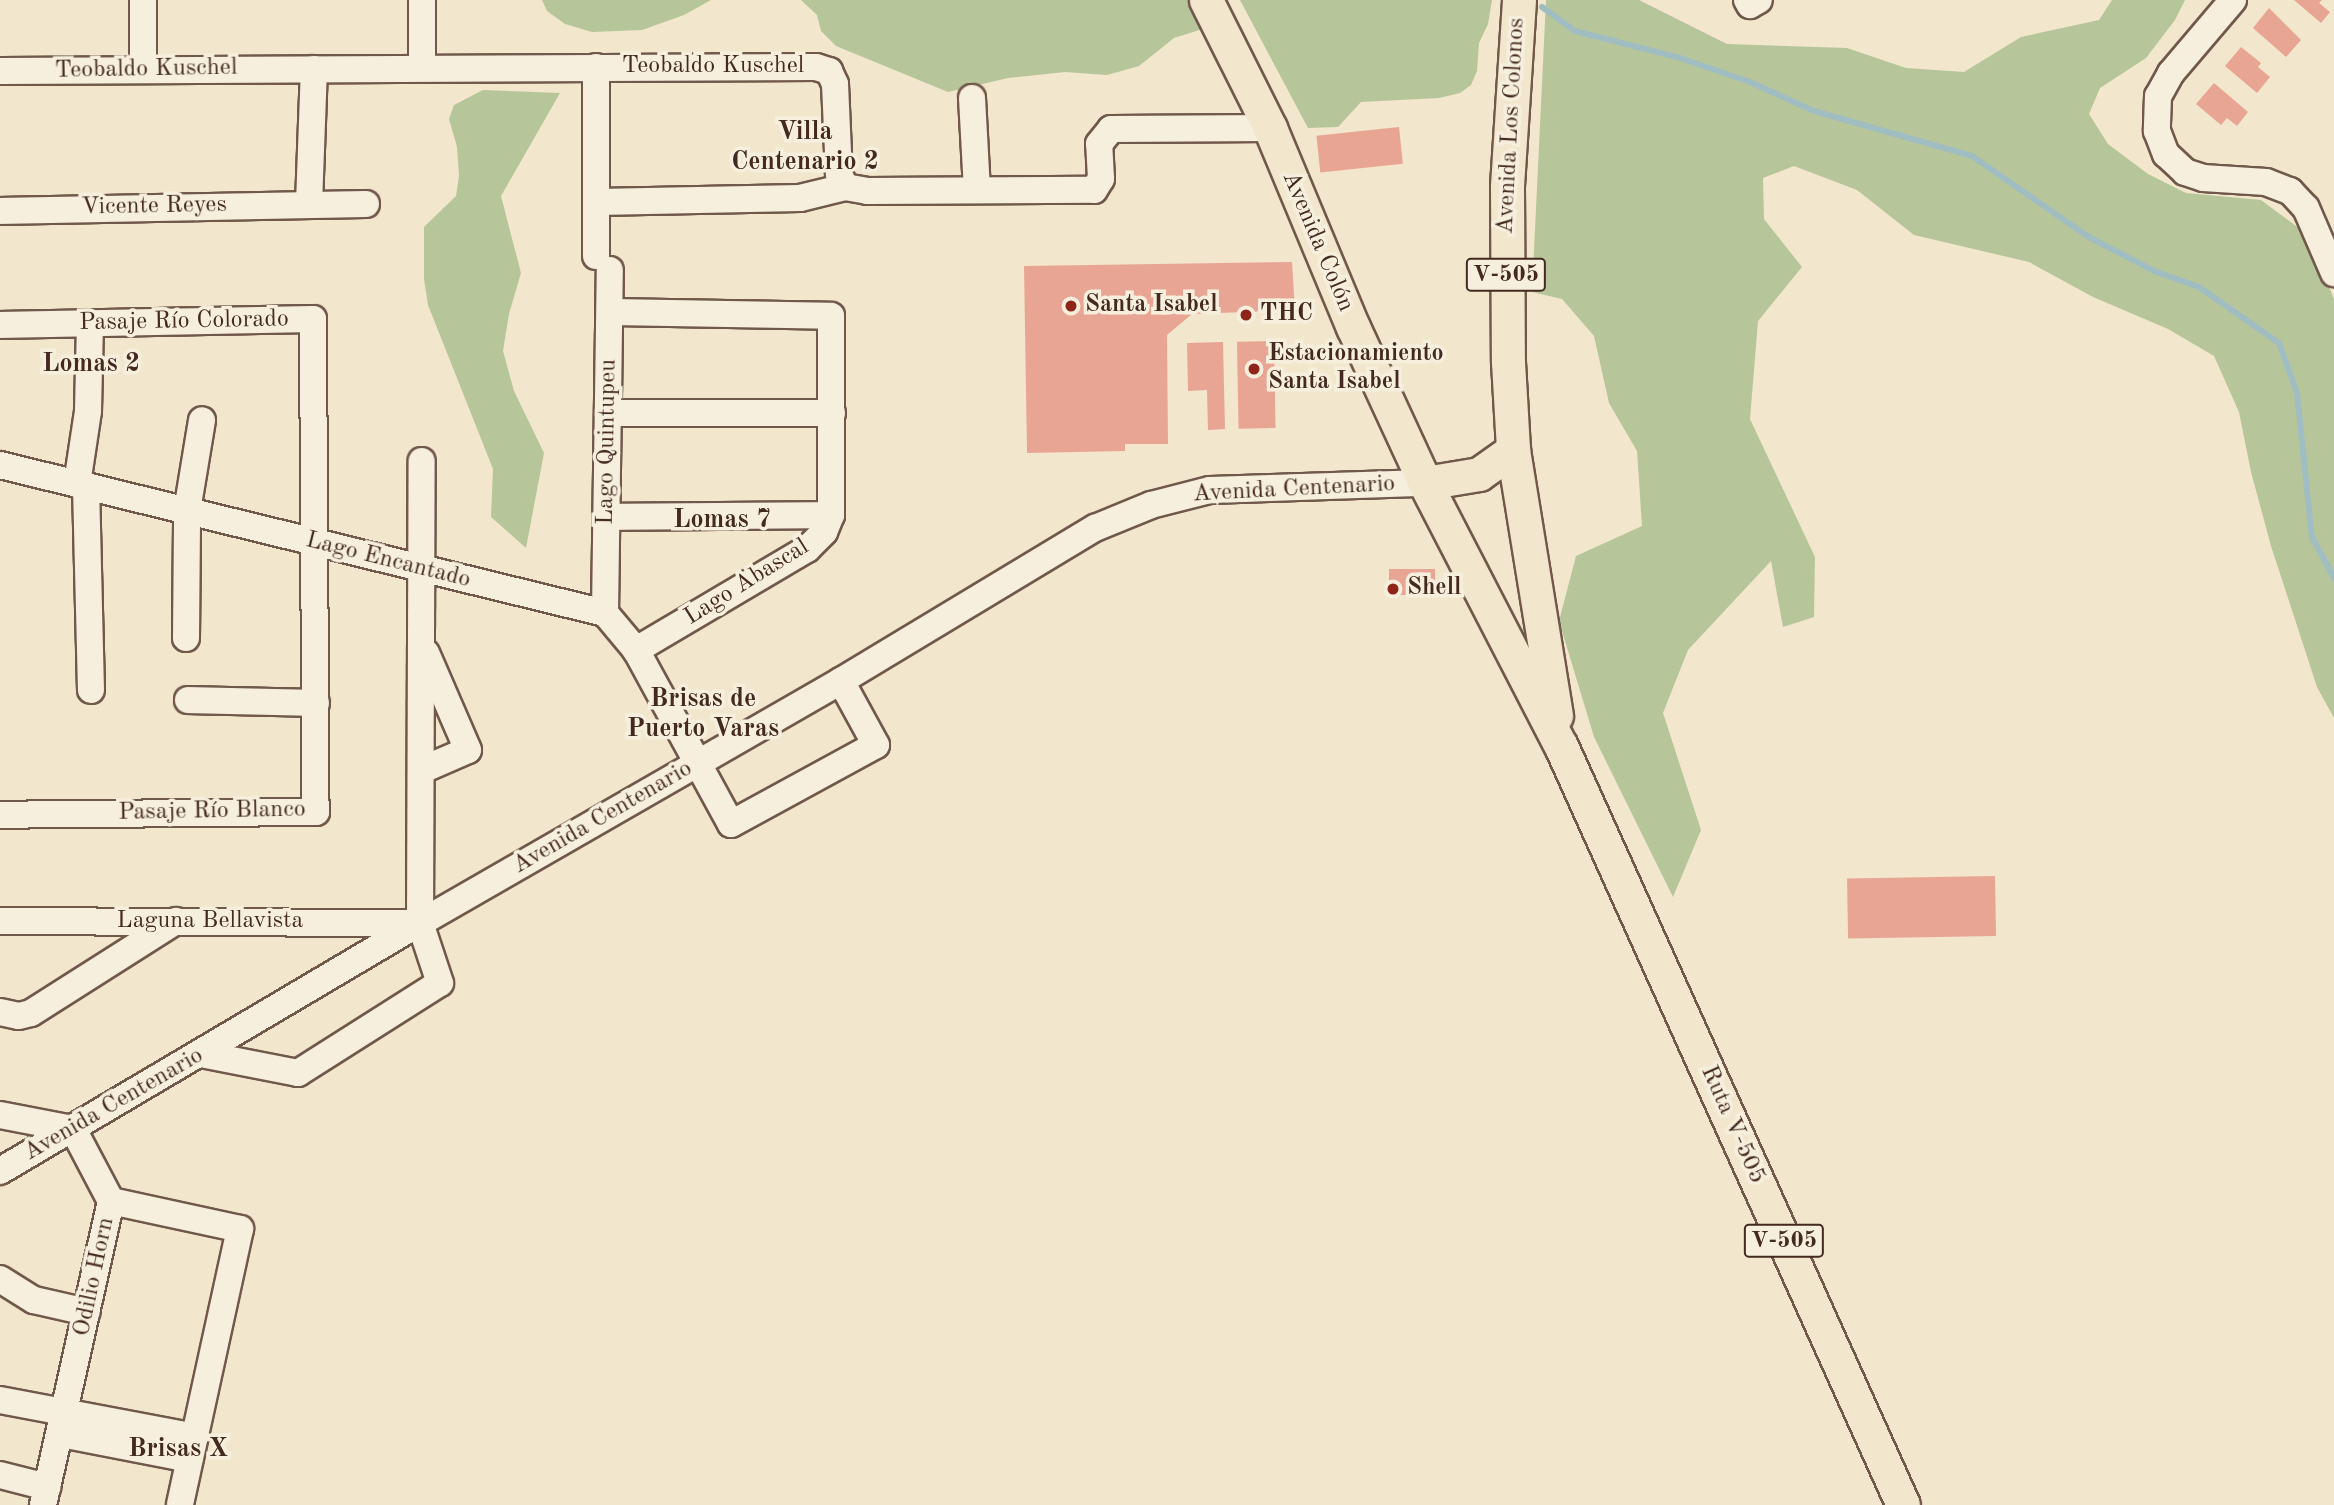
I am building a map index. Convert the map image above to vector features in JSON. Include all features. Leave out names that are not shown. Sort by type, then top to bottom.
[{"type":"main road","name":"Avenida Colón","points":[[1206,0],[1270,128],[1353,327],[1425,483],[1561,746]]},
{"type":"main road","name":"Avenida Los Colonos","points":[[1519,0],[1510,99],[1506,237],[1513,450],[1561,746]]},
{"type":"main road","points":[[1425,483],[1479,474],[1513,450]]},
{"type":"main road","name":"Ruta V-505","points":[[1561,746],[1903,1505]]},
{"type":"street","points":[[143,0],[143,70]]},
{"type":"street","points":[[422,0],[422,67]]},
{"type":"street","points":[[2234,0],[2171,73],[2158,96],[2158,131],[2166,154],[2185,172],[2203,178],[2266,182],[2290,191],[2306,208],[2334,273]]},
{"type":"street","name":"Lago Quintupeu","points":[[596,66],[597,202],[610,312],[605,613]]},
{"type":"street","name":"Teobaldo Kuschel","points":[[1,80],[143,70],[803,66],[829,71],[835,83],[839,174],[845,187]]},
{"type":"street","points":[[309,204],[314,69]]},
{"type":"street","points":[[972,98],[977,189]]},
{"type":"street","points":[[597,202],[800,198],[845,187],[867,191],[1094,190],[1101,179],[1099,144],[1111,129],[1270,128]]},
{"type":"street","name":"Vicente Reyes","points":[[0,211],[366,204]]},
{"type":"street","points":[[606,517],[831,515],[831,316],[610,312]]},
{"type":"street","name":"Pasaje Río Colorado","points":[[0,325],[313,320],[314,542]]},
{"type":"street","points":[[90,324],[88,411],[81,485],[91,690]]},
{"type":"street","points":[[608,413],[832,412]]},
{"type":"street","points":[[186,638],[187,511],[202,420]]},
{"type":"street","points":[[201,1054],[298,1073],[440,983],[420,923],[422,461]]},
{"type":"street","name":"Lago Encantado","points":[[0,465],[605,613]]},
{"type":"street","name":"Avenida Centenario","points":[[0,1171],[420,923],[841,681],[1077,538],[1151,505],[1210,490],[1425,483]]},
{"type":"street","name":"Lago Abascal","points":[[636,650],[807,549],[824,532],[831,515]]},
{"type":"street","points":[[188,700],[316,702],[314,542]]},
{"type":"street","points":[[605,613],[636,650],[731,824],[876,745],[841,681]]},
{"type":"street","points":[[421,642],[468,750],[422,770]]},
{"type":"street","name":"Pasaje Río Blanco","points":[[0,815],[316,812],[316,702]]},
{"type":"street","points":[[0,1012],[19,1016],[31,1013],[176,921]]},
{"type":"street","name":"Laguna Bellavista","points":[[1,926],[176,921],[420,923]]},
{"type":"street","points":[[0,1115],[73,1129]]},
{"type":"street","name":"Odilio Horn","points":[[45,1496],[111,1201],[73,1129]]},
{"type":"street","points":[[111,1201],[240,1229],[180,1505]]},
{"type":"street","points":[[0,1279],[34,1300],[87,1312]]},
{"type":"street","points":[[0,1400],[63,1423],[193,1448]]},
{"type":"street","points":[[0,1475],[45,1496]]},
{"type":"green space","points":[[542,0],[711,0],[684,15],[642,30],[592,32],[565,24],[547,11]]},
{"type":"green space","points":[[801,0],[1200,0],[1209,27],[1174,38],[1139,66],[1107,75],[1065,72],[1008,78],[948,92],[836,46],[821,31],[817,15]]},
{"type":"green space","points":[[1240,0],[1492,0],[1488,24],[1479,43],[1477,71],[1471,85],[1460,93],[1439,98],[1361,102],[1338,127],[1308,128]]},
{"type":"green space","points":[[1546,0],[1639,0],[1727,44],[1847,48],[1906,68],[1964,72],[2021,37],[2099,20],[2112,0],[2185,0],[2175,20],[2146,58],[2100,88],[2089,114],[2108,144],[2148,174],[2186,193],[2261,200],[2307,234],[2334,299],[2334,718],[2317,687],[2271,546],[2251,472],[2239,412],[2214,356],[2168,329],[2093,297],[2029,262],[1914,235],[1857,190],[1794,166],[1763,178],[1764,219],[1802,267],[1758,321],[1750,419],[1815,557],[1814,617],[1783,627],[1771,561],[1688,650],[1663,713],[1701,830],[1673,897],[1594,737],[1559,621],[1576,556],[1642,526],[1637,451],[1609,403],[1594,336],[1562,299],[1532,292]]},
{"type":"green space","points":[[483,90],[560,93],[501,196],[521,273],[509,314],[503,351],[514,391],[544,453],[526,548],[491,517],[493,469],[428,305],[424,279],[424,227],[456,196],[459,176],[457,147],[449,119],[454,105]]},
{"type":"building","points":[[2294,0],[2322,0],[2319,3],[2330,12],[2321,23]]},
{"type":"building","points":[[2269,8],[2301,40],[2286,57],[2253,28]]},
{"type":"building","points":[[2241,47],[2261,63],[2258,67],[2270,77],[2257,93],[2225,66]]},
{"type":"building","points":[[2214,83],[2248,112],[2237,126],[2227,118],[2221,125],[2196,104]]},
{"type":"building","points":[[1399,127],[1403,164],[1320,172],[1316,136]]},
{"type":"building","points":[[1292,262],[1295,310],[1192,314],[1167,335],[1168,444],[1125,444],[1125,451],[1027,453],[1024,266]]},
{"type":"building","points":[[1274,341],[1276,428],[1239,429],[1237,342]]},
{"type":"building","points":[[1223,342],[1225,429],[1208,430],[1207,390],[1188,391],[1187,343]]},
{"type":"building","points":[[1389,569],[1435,569],[1435,595],[1389,595]]},
{"type":"building","points":[[1995,876],[1996,936],[1848,939],[1847,879]]},
{"type":"waterway","points":[[1542,7],[1575,31],[1680,58],[1750,82],[1814,111],[1972,156],[2087,236],[2154,271],[2199,287],[2279,343],[2297,393],[2312,537],[2334,578]]},
{"type":"place","name":"Santa Isabel","points":[[1071,306]]},
{"type":"place","name":"THC","points":[[1246,315]]},
{"type":"place","name":"Estacionamiento Santa Isabel","points":[[1254,369]]},
{"type":"place","name":"Shell","points":[[1393,589]]},
{"type":"district","name":"Villa Centenario 2","points":[[805,148]]},
{"type":"district","name":"Lomas 2","points":[[91,365]]},
{"type":"district","name":"Lomas 7","points":[[722,521]]},
{"type":"district","name":"Brisas de Puerto Varas","points":[[703,715]]},
{"type":"district","name":"Brisas X","points":[[178,1450]]}]
